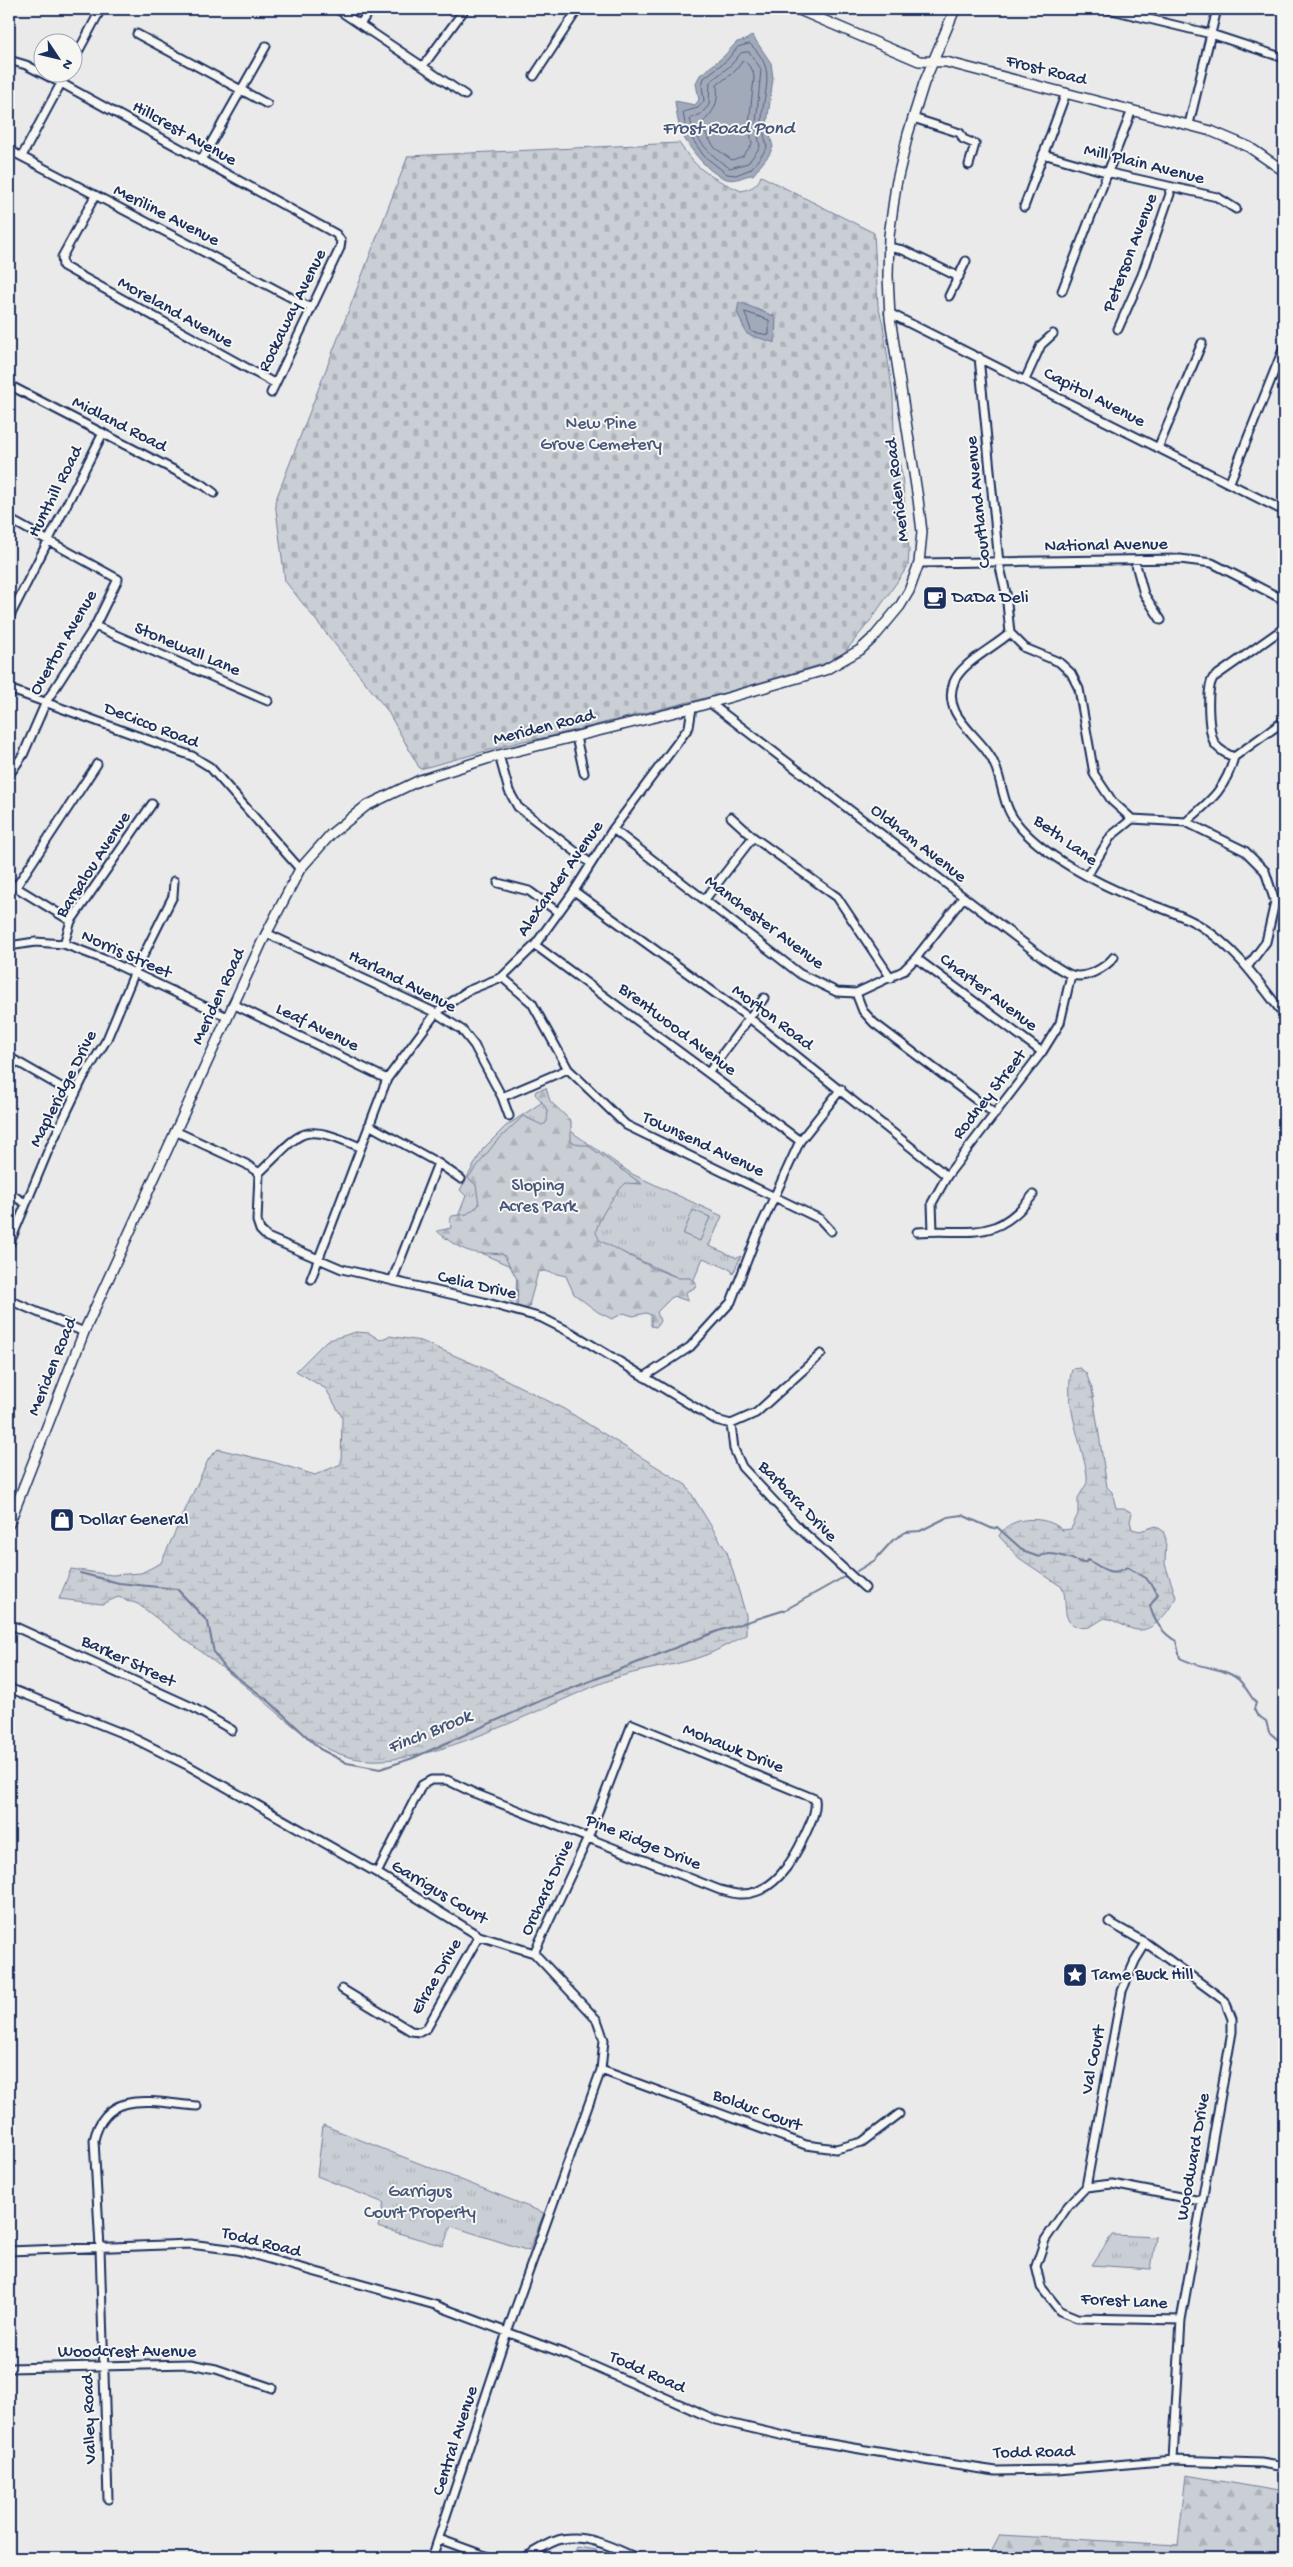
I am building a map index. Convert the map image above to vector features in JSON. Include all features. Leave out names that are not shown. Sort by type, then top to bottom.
[{"type":"main road","name":"Frost Road","points":[[797,9],[918,61],[946,62],[1189,124],[1244,144],[1284,171]]},
{"type":"main road","name":"Meriden Road","points":[[10,1517],[84,1332],[266,933],[300,869],[331,834],[366,806],[420,780],[499,755],[576,738],[820,672],[839,664],[860,650],[889,621],[909,591],[920,563],[922,532],[890,313],[888,247],[896,185],[912,118],[955,9]]},
{"type":"street","points":[[82,44],[101,9]]},
{"type":"street","points":[[336,9],[465,95]]},
{"type":"street","points":[[360,24],[372,9]]},
{"type":"street","points":[[423,66],[465,9]]},
{"type":"street","points":[[534,76],[578,9]]},
{"type":"street","points":[[1108,9],[1211,34],[1284,58]]},
{"type":"street","points":[[1189,124],[1217,9]]},
{"type":"street","points":[[137,34],[266,104]]},
{"type":"street","points":[[200,161],[266,46]]},
{"type":"street","name":"Hillcrest Avenue","points":[[9,60],[26,65],[62,83],[200,161],[336,234],[341,241]]},
{"type":"street","points":[[22,156],[62,83]]},
{"type":"street","points":[[1024,207],[1066,93]]},
{"type":"street","points":[[1062,292],[1106,172],[1132,110]]},
{"type":"street","points":[[912,118],[960,132],[963,139],[975,144],[968,166]]},
{"type":"street","name":"Meriline Avenue","points":[[9,150],[311,308]]},
{"type":"street","name":"Mill Plain Avenue","points":[[1043,154],[1106,172],[1216,198],[1236,209]]},
{"type":"street","name":"Peterson Avenue","points":[[1118,329],[1142,275],[1170,194],[1169,187]]},
{"type":"street","name":"Moreland Avenue","points":[[95,196],[62,257],[63,266],[274,383]]},
{"type":"street","name":"Rockaway Avenue","points":[[271,393],[274,383],[340,248],[341,241]]},
{"type":"street","points":[[888,247],[903,250],[959,277]]},
{"type":"street","points":[[949,296],[966,261]]},
{"type":"street","name":"Capitol Avenue","points":[[890,313],[1158,448],[1230,482],[1284,511]]},
{"type":"street","points":[[1025,380],[1041,345],[1053,334]]},
{"type":"street","points":[[1158,448],[1202,343]]},
{"type":"street","points":[[1230,482],[1284,347]]},
{"type":"street","name":"Courtland Avenue","points":[[980,357],[999,563],[1006,592],[1010,633]]},
{"type":"street","name":"Midland Road","points":[[9,385],[205,486],[214,493]]},
{"type":"street","name":"Hunthill Road","points":[[9,618],[103,433]]},
{"type":"street","points":[[9,519],[49,540]]},
{"type":"street","name":"Overton Avenue","points":[[9,775],[22,755],[46,702],[95,626],[118,578],[49,540]]},
{"type":"street","name":"National Avenue","points":[[920,563],[1180,560],[1212,563],[1284,600]]},
{"type":"street","points":[[1135,561],[1144,594],[1161,620]]},
{"type":"street","name":"Stonewall Lane","points":[[95,626],[268,701]]},
{"type":"street","points":[[1234,756],[1227,755],[1215,744],[1208,709],[1209,685],[1214,678],[1284,628]]},
{"type":"street","points":[[1010,633],[1025,648],[1059,662],[1071,673],[1079,689],[1094,774],[1112,801],[1132,819],[1186,822],[1245,851],[1265,871],[1275,902],[1266,942],[1248,966]]},
{"type":"street","name":"Beth Lane","points":[[1010,633],[960,673],[953,686],[953,707],[959,720],[990,755],[1003,798],[1015,822],[1045,848],[1087,876],[1111,888],[1161,906],[1199,925],[1248,966],[1284,1014]]},
{"type":"street","name":"DeCicco Road","points":[[9,690],[192,756],[210,767],[300,869]]},
{"type":"street","name":"Oldham Avenue","points":[[710,703],[1042,958],[1071,975]]},
{"type":"street","name":"Alexander Avenue","points":[[311,1279],[387,1079],[436,1013],[467,991],[502,977],[535,945],[574,891],[590,863],[614,829],[689,727],[692,708]]},
{"type":"street","points":[[1186,822],[1220,791],[1230,775],[1234,756],[1284,721]]},
{"type":"street","points":[[576,738],[584,773]]},
{"type":"street","points":[[499,755],[509,791],[518,807],[590,863]]},
{"type":"street","points":[[71,921],[12,885],[97,764]]},
{"type":"street","name":"Barsalou Avenue","points":[[64,944],[71,921],[152,804]]},
{"type":"street","points":[[731,817],[753,837],[837,897],[891,978]]},
{"type":"street","points":[[1087,876],[1111,836],[1132,819]]},
{"type":"street","name":"Manchester Avenue","points":[[614,829],[706,898],[800,974],[837,992],[856,993]]},
{"type":"street","points":[[706,898],[753,837]]},
{"type":"street","name":"Mapleridge Drive","points":[[9,1245],[75,1095],[106,1039],[134,974],[173,896],[174,881]]},
{"type":"street","points":[[498,883],[529,892],[558,912]]},
{"type":"street","name":"Morton Road","points":[[574,891],[748,1017],[841,1089],[947,1176]]},
{"type":"street","points":[[964,898],[903,972],[856,993],[863,1011],[874,1023],[995,1114]]},
{"type":"street","name":"Harland Avenue","points":[[266,933],[436,1013],[462,1030],[502,1097],[509,1116]]},
{"type":"street","name":"Norris Street","points":[[9,946],[35,942],[64,944],[111,962],[227,1016]]},
{"type":"street","name":"Brentwood Avenue","points":[[535,945],[800,1141]]},
{"type":"street","points":[[1071,975],[1094,972],[1106,966],[1114,957]]},
{"type":"street","name":"Charter Avenue","points":[[916,958],[1042,1052]]},
{"type":"street","name":"Rodney Street","points":[[932,1231],[932,1203],[947,1176],[1042,1052],[1060,1023],[1071,975]]},
{"type":"street","name":"Townsend Avenue","points":[[502,977],[532,1003],[568,1068],[626,1125],[655,1141],[775,1196],[820,1219],[831,1231]]},
{"type":"street","points":[[709,1072],[748,1017],[764,998]]},
{"type":"street","name":"Leaf Avenue","points":[[233,1004],[387,1079]]},
{"type":"street","points":[[9,1057],[75,1095]]},
{"type":"street","points":[[502,1097],[568,1068]]},
{"type":"street","points":[[644,1377],[690,1347],[718,1320],[731,1302],[748,1265],[756,1238],[800,1141],[841,1089]]},
{"type":"street","points":[[369,1125],[438,1163],[461,1179]]},
{"type":"street","points":[[175,1131],[246,1164],[259,1173],[297,1138],[312,1131],[320,1131],[360,1147]]},
{"type":"street","points":[[392,1281],[438,1163]]},
{"type":"street","name":"Celia Drive","points":[[259,1173],[257,1221],[260,1230],[267,1237],[342,1269],[484,1302],[542,1318],[572,1332],[716,1420],[731,1424]]},
{"type":"street","points":[[9,1193],[26,1203]]},
{"type":"street","points":[[917,1232],[976,1232],[1002,1225],[1020,1211],[1033,1195]]},
{"type":"street","points":[[9,1300],[84,1332]]},
{"type":"street","points":[[731,1424],[756,1413],[821,1354]]},
{"type":"street","name":"Barbara Drive","points":[[731,1424],[734,1449],[742,1467],[793,1522],[865,1588]]},
{"type":"street","name":"Barker Street","points":[[9,1624],[192,1707],[232,1730]]},
{"type":"street","name":"Garrigus Court","points":[[9,1688],[129,1736],[187,1766],[376,1873],[479,1936],[534,1953],[597,2020],[604,2040],[601,2070],[507,2332]]},
{"type":"street","name":"Mohawk Drive","points":[[632,1724],[808,1795],[815,1799],[816,1807]]},
{"type":"street","name":"Orchard Drive","points":[[534,1953],[588,1838],[632,1724]]},
{"type":"street","name":"Pine Ridge Drive","points":[[376,1873],[422,1785],[431,1780],[447,1780],[474,1793],[720,1890],[740,1894],[757,1891],[778,1878],[796,1854],[816,1807]]},
{"type":"street","name":"Woodward Drive","points":[[1109,1922],[1146,1943],[1211,1988],[1225,2001],[1232,2018],[1181,2320],[1173,2460]]},
{"type":"street","name":"Elrae Drive","points":[[342,1989],[411,2031],[420,2032],[426,2028],[479,1936]]},
{"type":"street","name":"Val Court","points":[[1086,2187],[1122,1992],[1135,1961],[1146,1943]]},
{"type":"street","name":"Bolduc Court","points":[[601,2070],[806,2145],[836,2149],[862,2142],[899,2114]]},
{"type":"street","name":"Valley Road","points":[[108,2499],[100,2248],[94,2140],[98,2124],[118,2104],[137,2102],[197,2106]]},
{"type":"street","points":[[1086,2187],[1112,2184],[1202,2201]]},
{"type":"street","name":"Forest Lane","points":[[1086,2187],[1068,2206],[1045,2240],[1036,2266],[1041,2287],[1060,2311],[1077,2318],[1181,2320]]},
{"type":"street","name":"Todd Road","points":[[9,2251],[190,2244],[237,2250],[435,2305],[568,2355],[716,2420],[790,2437],[996,2470],[1058,2470],[1173,2460],[1261,2463],[1284,2467]]},
{"type":"street","name":"Central Avenue","points":[[432,2558],[440,2539],[507,2332]]},
{"type":"street","name":"Woodcrest Avenue","points":[[9,2368],[190,2364],[216,2369],[272,2388]]},
{"type":"street","points":[[440,2539],[491,2558]]},
{"type":"street","points":[[523,2558],[561,2539],[582,2539],[605,2544],[637,2558]]},
{"type":"green space","name":"New Pine Grove Cemetery","points":[[679,143],[699,167],[730,186],[741,191],[748,189],[756,185],[761,176],[874,233],[878,306],[883,324],[893,396],[894,435],[902,475],[909,551],[908,566],[870,621],[844,653],[826,663],[721,694],[547,737],[523,741],[420,769],[387,710],[285,581],[275,502],[408,156]]},
{"type":"green space","name":"Sloping Acres Park","points":[[546,1088],[550,1101],[571,1121],[571,1141],[580,1145],[587,1145],[642,1184],[626,1183],[618,1192],[599,1221],[596,1233],[599,1240],[653,1268],[679,1278],[690,1278],[696,1283],[696,1287],[686,1292],[688,1301],[673,1296],[657,1312],[660,1321],[656,1327],[651,1326],[651,1315],[646,1313],[633,1316],[624,1313],[612,1319],[598,1312],[574,1294],[566,1276],[544,1271],[538,1272],[528,1309],[517,1306],[518,1281],[504,1255],[465,1250],[450,1242],[437,1231],[451,1228],[450,1220],[452,1216],[467,1214],[479,1205],[476,1185],[468,1178],[495,1143],[523,1116],[542,1125],[546,1123],[547,1110],[535,1094],[536,1091]]},
{"type":"green space","name":"Sloping Acres Park","points":[[547,1099],[565,1126],[632,1174],[722,1216],[709,1246],[737,1258],[741,1256],[733,1274],[731,1270],[703,1258],[692,1284],[606,1245],[530,1268],[529,1303],[531,1307],[509,1301],[516,1296],[517,1269],[449,1239],[466,1196],[460,1190],[483,1149],[506,1126]]},
{"type":"green space","points":[[693,1210],[710,1217],[700,1241],[683,1234]]},
{"type":"green space","points":[[356,1332],[369,1333],[380,1340],[389,1336],[421,1341],[481,1367],[564,1409],[686,1485],[727,1552],[746,1615],[746,1635],[711,1653],[694,1659],[610,1680],[481,1735],[445,1748],[410,1756],[378,1760],[349,1757],[312,1739],[138,1604],[118,1597],[102,1604],[59,1599],[71,1569],[112,1575],[141,1573],[161,1563],[209,1458],[218,1449],[273,1462],[315,1475],[341,1464],[342,1417],[326,1389],[296,1371],[326,1341]]},
{"type":"green space","points":[[1080,1368],[1086,1373],[1092,1389],[1107,1487],[1112,1492],[1116,1508],[1124,1508],[1132,1513],[1130,1521],[1132,1529],[1140,1531],[1156,1526],[1163,1531],[1166,1539],[1165,1564],[1176,1597],[1161,1618],[1145,1629],[1131,1628],[1105,1618],[1087,1627],[1073,1625],[1067,1616],[1062,1587],[1019,1558],[999,1536],[1011,1524],[1029,1520],[1048,1522],[1062,1530],[1071,1529],[1078,1514],[1078,1498],[1087,1483],[1085,1462],[1074,1422],[1070,1395],[1072,1369]]},
{"type":"green space","name":"Garrigus Court Property","points":[[323,2125],[544,2213],[529,2251],[451,2226],[443,2246],[378,2227],[384,2203],[317,2176]]},
{"type":"green space","points":[[1112,2235],[1156,2237],[1151,2269],[1092,2265]]},
{"type":"green space","points":[[1186,2475],[1284,2492],[1284,2558],[988,2558],[1000,2535],[1178,2545]]},
{"type":"green space","points":[[577,2547],[597,2550],[594,2558],[572,2558]]},
{"type":"water","name":"Frost Road Pond","points":[[752,35],[771,63],[773,78],[767,124],[773,147],[753,175],[731,180],[713,172],[689,146],[681,132],[675,101],[695,105],[699,100],[696,83],[700,75],[723,57],[737,42],[746,40]]},
{"type":"water","points":[[739,302],[776,317],[775,343],[747,334],[737,312]]},
{"type":"waterway","name":"Finch Brook","points":[[857,1571],[875,1560],[893,1540],[906,1532],[920,1531],[948,1517],[962,1515],[993,1529],[997,1527],[1025,1552],[1039,1557],[1055,1554],[1083,1563],[1089,1560],[1103,1569],[1112,1572],[1127,1567],[1146,1578],[1158,1594],[1150,1606],[1156,1622],[1176,1641],[1180,1658],[1226,1672],[1239,1680],[1256,1703],[1254,1709],[1257,1715],[1266,1721],[1269,1732],[1284,1745]]},
{"type":"waterway","name":"Finch Brook","points":[[80,1573],[119,1583],[177,1589],[208,1622],[214,1653],[226,1669],[270,1702],[320,1749],[347,1763],[380,1769],[413,1758],[542,1700],[718,1631],[785,1610],[844,1577]]},
{"type":"place","name":"DaDa Deli","points":[[935,598]]},
{"type":"place","name":"Dollar General","points":[[62,1520]]},
{"type":"place","name":"Tame Buck Hill","points":[[1075,1975]]}]
